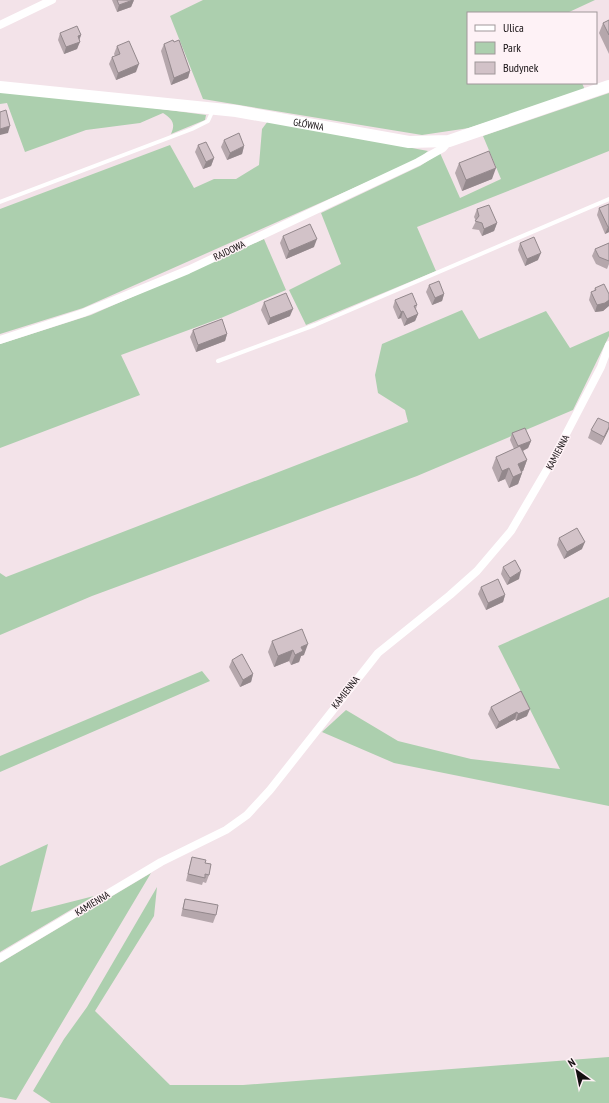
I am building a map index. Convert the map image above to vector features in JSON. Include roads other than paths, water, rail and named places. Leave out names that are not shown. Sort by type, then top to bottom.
[{"type":"street","points":[[0,25],[52,0]]},
{"type":"street","name":"GŁÓWNA","points":[[0,87],[270,116],[409,142],[449,141],[609,86]]},
{"type":"street","name":"RAJDOWA","points":[[0,340],[83,313],[188,270],[418,162],[443,148],[449,141]]},
{"type":"street","name":"KAMIENNA","points":[[0,958],[161,862],[226,830],[247,815],[270,790],[378,653],[450,595],[477,571],[511,531],[552,461],[600,367],[609,345]]},
{"type":"lane","points":[[0,202],[192,129],[208,121],[214,109]]},
{"type":"lane","points":[[218,361],[315,325],[609,199]]}]
